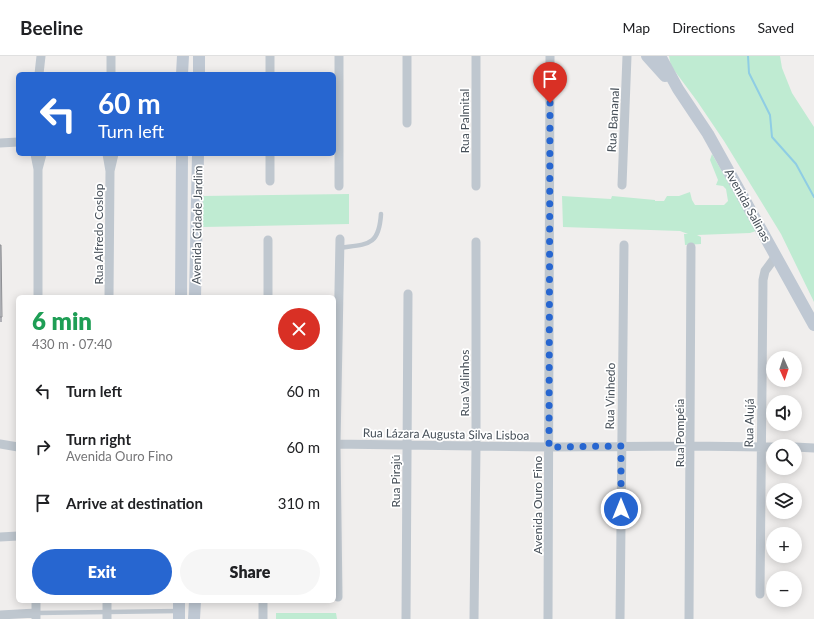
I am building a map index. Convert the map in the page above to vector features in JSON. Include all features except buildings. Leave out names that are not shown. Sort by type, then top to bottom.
[{"type":"main road","points":[[182,72],[183,56]]},
{"type":"main road","points":[[199,56],[199,72]]},
{"type":"main road","name":"Avenida Salinas","points":[[647,56],[678,89]]},
{"type":"main road","name":"Avenida Salinas","points":[[660,56],[678,89],[708,134],[814,325]]},
{"type":"main road","name":"Avenida Cidade Jardim","points":[[181,295],[182,156]]},
{"type":"main road","name":"Avenida Cidade Jardim","points":[[195,295],[198,156]]},
{"type":"main road","points":[[182,258],[195,258]]},
{"type":"main road","points":[[194,619],[195,603]]},
{"type":"street","points":[[39,72],[41,56]]},
{"type":"street","points":[[110,72],[111,56]]},
{"type":"street","points":[[270,56],[270,72]]},
{"type":"street","points":[[339,56],[339,186]]},
{"type":"street","points":[[407,56],[407,123]]},
{"type":"street","name":"Rua Palmital","points":[[476,56],[476,186]]},
{"type":"street","name":"Avenida Ouro Fino","points":[[548,619],[550,56]]},
{"type":"street","name":"Rua Bananal","points":[[622,185],[627,56]]},
{"type":"street","points":[[35,156],[38,169],[38,295]]},
{"type":"street","points":[[38,169],[41,156]]},
{"type":"street","name":"Rua Alfredo Coslop","points":[[107,156],[110,171],[109,295]]},
{"type":"street","name":"Rua Alfredo Coslop","points":[[110,171],[114,156]]},
{"type":"street","points":[[270,156],[270,181]]},
{"type":"street","points":[[268,240],[268,295]]},
{"type":"street","name":"Rua Valinhos","points":[[474,619],[476,242]]},
{"type":"street","points":[[336,404],[340,244]]},
{"type":"street","name":"Rua Vinhedo","points":[[620,619],[624,245]]},
{"type":"street","name":"Rua Pompéia","points":[[689,619],[691,247]]},
{"type":"street","name":"Rua Alujá","points":[[760,594],[763,280],[765,271],[776,256]]},
{"type":"street","name":"Rua Pirajú","points":[[406,619],[408,294]]},
{"type":"street","points":[[1,444],[16,441]]},
{"type":"street","points":[[1,444],[16,447]]},
{"type":"street","name":"Rua Lázara Augusta Silva Lisboa","points":[[336,444],[549,447],[766,447]]},
{"type":"street","points":[[802,448],[814,448]]},
{"type":"street","points":[[336,495],[338,597]]},
{"type":"street","points":[[0,537],[16,536]]},
{"type":"street","points":[[0,615],[36,616],[36,603]]},
{"type":"street","points":[[107,603],[107,616]]},
{"type":"street","points":[[263,619],[264,603]]},
{"type":"lane","points":[[340,244],[366,244],[374,239],[380,226],[381,214]]},
{"type":"lane","points":[[36,616],[107,616],[179,610]]},
{"type":"green space","points":[[669,56],[780,56],[782,68],[792,93],[814,127],[814,302],[781,234],[724,141],[671,66]]},
{"type":"green space","points":[[712,154],[756,231],[750,233],[697,235],[701,237],[701,244],[685,245],[684,234],[688,234],[680,231],[563,227],[562,196],[611,199],[612,196],[664,201],[667,196],[679,196],[690,192],[695,205],[724,205],[728,201],[726,189],[723,186],[716,185],[718,180],[710,160]]},
{"type":"green space","points":[[349,194],[349,224],[203,227],[203,196]]},
{"type":"green space","points":[[276,613],[336,613],[337,619],[276,619]]},
{"type":"waterway","points":[[748,56],[749,73],[770,115],[772,137],[796,164],[814,197]]},
{"type":"route","points":[[550,103],[549,447],[621,446],[621,509]]}]
